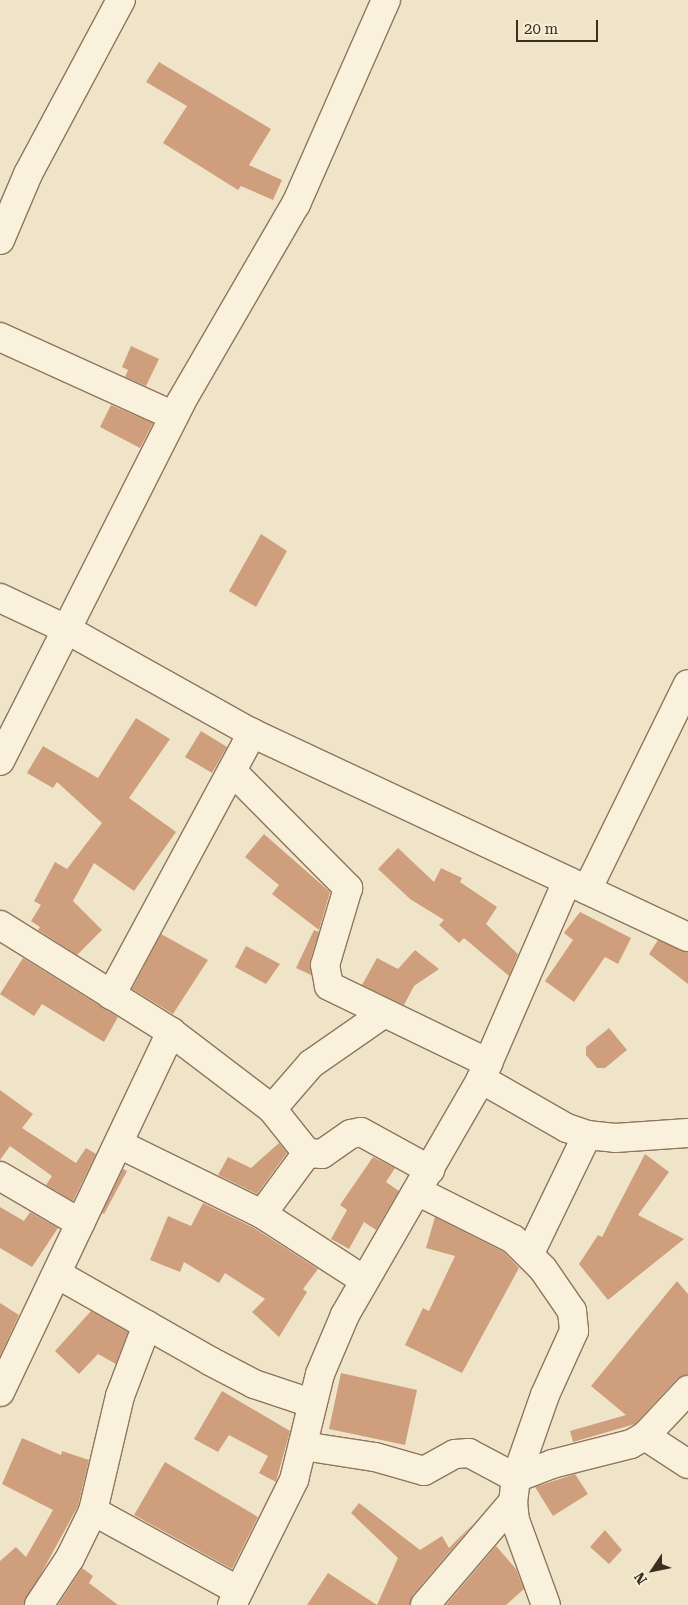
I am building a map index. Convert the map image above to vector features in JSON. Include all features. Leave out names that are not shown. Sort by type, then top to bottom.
[{"type":"street","points":[[0,240],[28,174],[121,0]]},
{"type":"street","points":[[0,761],[64,628],[174,416],[296,204],[386,0]]},
{"type":"street","points":[[0,337],[174,416]]},
{"type":"street","points":[[0,598],[64,628],[252,733],[688,937]]},
{"type":"street","points":[[93,1512],[236,1598],[294,1480],[311,1403],[323,1366],[364,1280],[425,1181],[484,1071],[577,886],[688,684]]},
{"type":"street","points":[[111,994],[252,733]]},
{"type":"street","points":[[232,771],[343,880],[348,897],[324,977],[340,995],[383,1014],[484,1071],[567,1128],[586,1135],[615,1138],[688,1133]]},
{"type":"street","points":[[0,925],[171,1032],[272,1108],[307,1153],[322,1154],[351,1134],[361,1132],[425,1181],[530,1253],[567,1301],[575,1321],[514,1490],[425,1605]]},
{"type":"street","points":[[272,1108],[311,1064],[383,1014]]},
{"type":"street","points":[[0,1392],[171,1032]]},
{"type":"street","points":[[530,1253],[586,1135]]},
{"type":"street","points":[[119,1144],[262,1214],[364,1280]]},
{"type":"street","points":[[262,1214],[307,1153]]},
{"type":"street","points":[[0,1176],[80,1223]]},
{"type":"street","points":[[56,1274],[254,1384],[311,1403]]},
{"type":"street","points":[[39,1605],[70,1558],[93,1512],[120,1396],[147,1325]]},
{"type":"street","points":[[514,1490],[566,1460],[618,1450],[645,1436],[688,1390]]},
{"type":"street","points":[[645,1436],[688,1464]]},
{"type":"street","points":[[303,1446],[374,1457],[424,1471],[455,1454],[469,1453],[514,1490],[515,1520],[546,1605]]},
{"type":"building","points":[[159,62],[271,129],[249,165],[282,180],[273,200],[241,186],[238,190],[163,143],[187,106],[146,82]]},
{"type":"building","points":[[131,346],[159,359],[146,386],[125,377],[128,370],[122,367]]},
{"type":"building","points":[[111,405],[153,423],[140,448],[100,427]]},
{"type":"building","points":[[261,534],[287,551],[256,607],[229,591]]},
{"type":"building","points":[[136,718],[170,739],[129,798],[176,832],[134,891],[94,863],[73,901],[102,930],[77,955],[38,930],[40,927],[31,921],[41,905],[34,901],[55,862],[67,869],[102,823],[57,782],[53,788],[27,773],[43,746],[98,778]]},
{"type":"building","points":[[201,731],[227,747],[212,773],[185,757]]},
{"type":"building","points":[[264,834],[330,892],[319,930],[272,894],[279,885],[245,857]]},
{"type":"building","points":[[398,848],[434,882],[441,868],[462,878],[460,882],[497,907],[486,924],[518,954],[509,976],[464,938],[459,943],[439,925],[444,920],[410,899],[378,869]]},
{"type":"building","points":[[580,912],[631,938],[618,964],[605,957],[574,1002],[545,981],[573,940],[564,933]]},
{"type":"building","points":[[314,930],[319,932],[310,961],[311,975],[296,968]]},
{"type":"building","points":[[161,934],[208,960],[173,1014],[132,989]]},
{"type":"building","points":[[658,940],[688,952],[688,984],[649,954]]},
{"type":"building","points":[[246,946],[280,964],[266,984],[235,967]]},
{"type":"building","points":[[415,950],[439,969],[414,986],[404,1005],[362,985],[377,958],[398,969]]},
{"type":"building","points":[[23,958],[118,1017],[104,1042],[42,1004],[34,1016],[0,994]]},
{"type":"building","points":[[609,1028],[627,1050],[605,1068],[597,1068],[586,1055],[586,1047]]},
{"type":"building","points":[[0,1090],[33,1114],[22,1128],[76,1163],[86,1148],[96,1154],[73,1201],[46,1185],[52,1176],[10,1146],[0,1160]]},
{"type":"building","points":[[279,1143],[287,1153],[257,1194],[218,1175],[228,1157],[251,1168]]},
{"type":"building","points":[[645,1154],[669,1172],[638,1215],[684,1239],[608,1300],[579,1264],[598,1235],[602,1237]]},
{"type":"building","points":[[373,1157],[395,1168],[386,1182],[399,1191],[376,1230],[364,1222],[349,1249],[331,1239],[347,1210],[340,1205]]},
{"type":"building","points":[[123,1169],[127,1171],[104,1214],[102,1213]]},
{"type":"building","points":[[203,1203],[254,1228],[318,1269],[303,1289],[307,1292],[279,1337],[252,1312],[265,1299],[225,1273],[219,1283],[184,1262],[180,1272],[150,1260],[168,1216],[191,1226]]},
{"type":"building","points":[[0,1207],[24,1221],[30,1212],[58,1228],[32,1267],[0,1248]]},
{"type":"building","points":[[435,1217],[504,1252],[519,1268],[462,1373],[405,1345],[423,1308],[429,1311],[455,1256],[426,1248]]},
{"type":"building","points":[[677,1281],[688,1294],[688,1375],[677,1379],[635,1424],[573,1442],[570,1431],[626,1415],[591,1386]]},
{"type":"building","points":[[0,1303],[19,1315],[0,1356]]},
{"type":"building","points":[[91,1311],[128,1332],[116,1364],[98,1354],[79,1374],[55,1351]]},
{"type":"building","points":[[341,1373],[417,1390],[405,1445],[329,1429]]},
{"type":"building","points":[[222,1391],[290,1431],[276,1482],[259,1473],[268,1456],[229,1435],[218,1452],[194,1439]]},
{"type":"building","points":[[22,1438],[61,1455],[62,1451],[89,1460],[78,1506],[24,1605],[0,1605],[0,1561],[16,1547],[26,1557],[53,1510],[2,1484]]},
{"type":"building","points":[[165,1462],[258,1517],[232,1569],[134,1515]]},
{"type":"building","points":[[575,1474],[588,1494],[553,1516],[535,1487]]},
{"type":"building","points":[[359,1503],[420,1550],[442,1536],[449,1548],[474,1523],[413,1595],[410,1605],[377,1605],[398,1558],[351,1513]]},
{"type":"building","points":[[605,1530],[622,1550],[609,1564],[590,1547]]},
{"type":"building","points":[[496,1546],[516,1569],[524,1589],[506,1605],[446,1605]]},
{"type":"building","points":[[82,1568],[93,1576],[89,1583],[118,1605],[58,1605]]},
{"type":"building","points":[[328,1573],[377,1605],[307,1605]]}]
